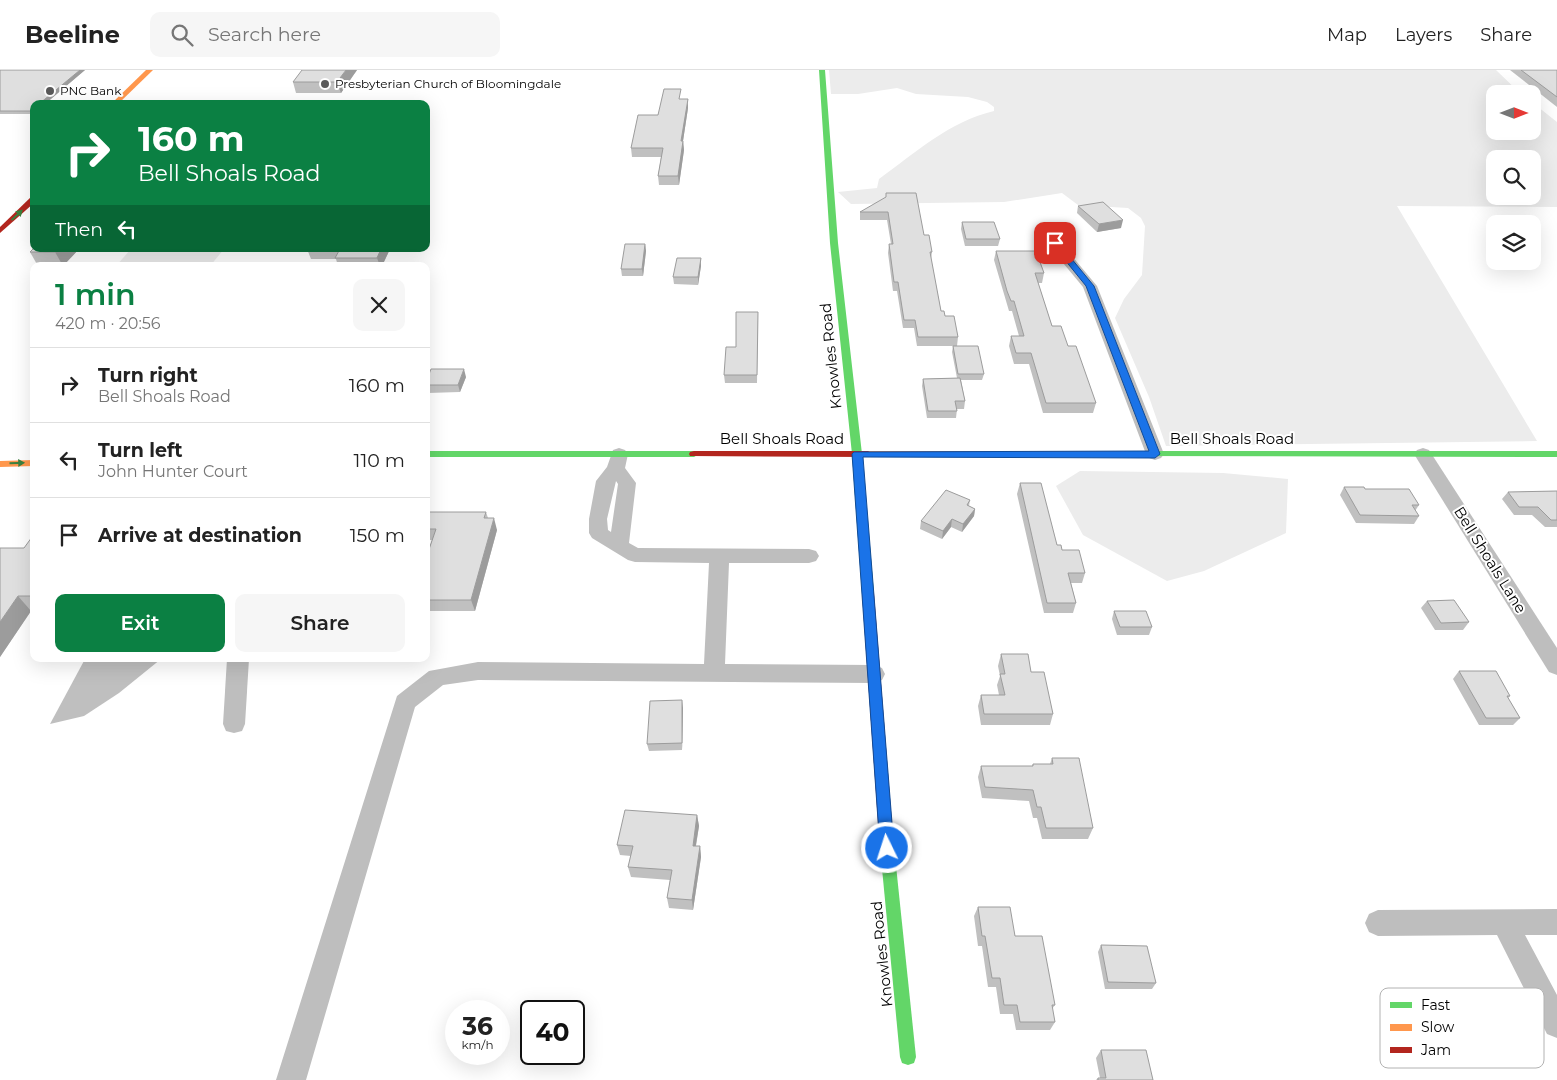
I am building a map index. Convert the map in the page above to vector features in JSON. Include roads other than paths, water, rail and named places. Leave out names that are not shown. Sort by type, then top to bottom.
[{"type":"street","points":[[118,100],[150,70]]},
{"type":"street","name":"Knowles Road","points":[[822,70],[834,243],[858,454],[890,887],[908,1057]]},
{"type":"street","points":[[0,231],[30,203]]},
{"type":"street","points":[[1046,234],[1090,286],[1155,454]]},
{"type":"street","points":[[0,453],[30,454]]},
{"type":"street","name":"Bell Shoals Road","points":[[430,454],[618,462],[858,454],[1557,454]]},
{"type":"street","name":"Bell Shoals Lane","points":[[1423,454],[1557,666]]},
{"type":"street","points":[[618,462],[605,481],[599,513],[600,533],[635,555],[809,556]]},
{"type":"street","points":[[618,462],[627,483],[618,546]]},
{"type":"street","points":[[0,464],[30,463]]},
{"type":"street","points":[[599,513],[624,513]]},
{"type":"street","points":[[714,673],[719,556]]},
{"type":"street","points":[[234,724],[238,662]]},
{"type":"street","points":[[291,1080],[405,702],[437,677],[478,671],[874,674]]},
{"type":"street","points":[[1505,922],[1539,988]]},
{"type":"street","points":[[1378,923],[1557,922]]},
{"type":"street","points":[[1544,998],[1557,1024]]},
{"type":"place","name":"Presbyterian Church of Bloomingdale","points":[[325,84]]},
{"type":"place","name":"PNC Bank","points":[[50,91]]}]
